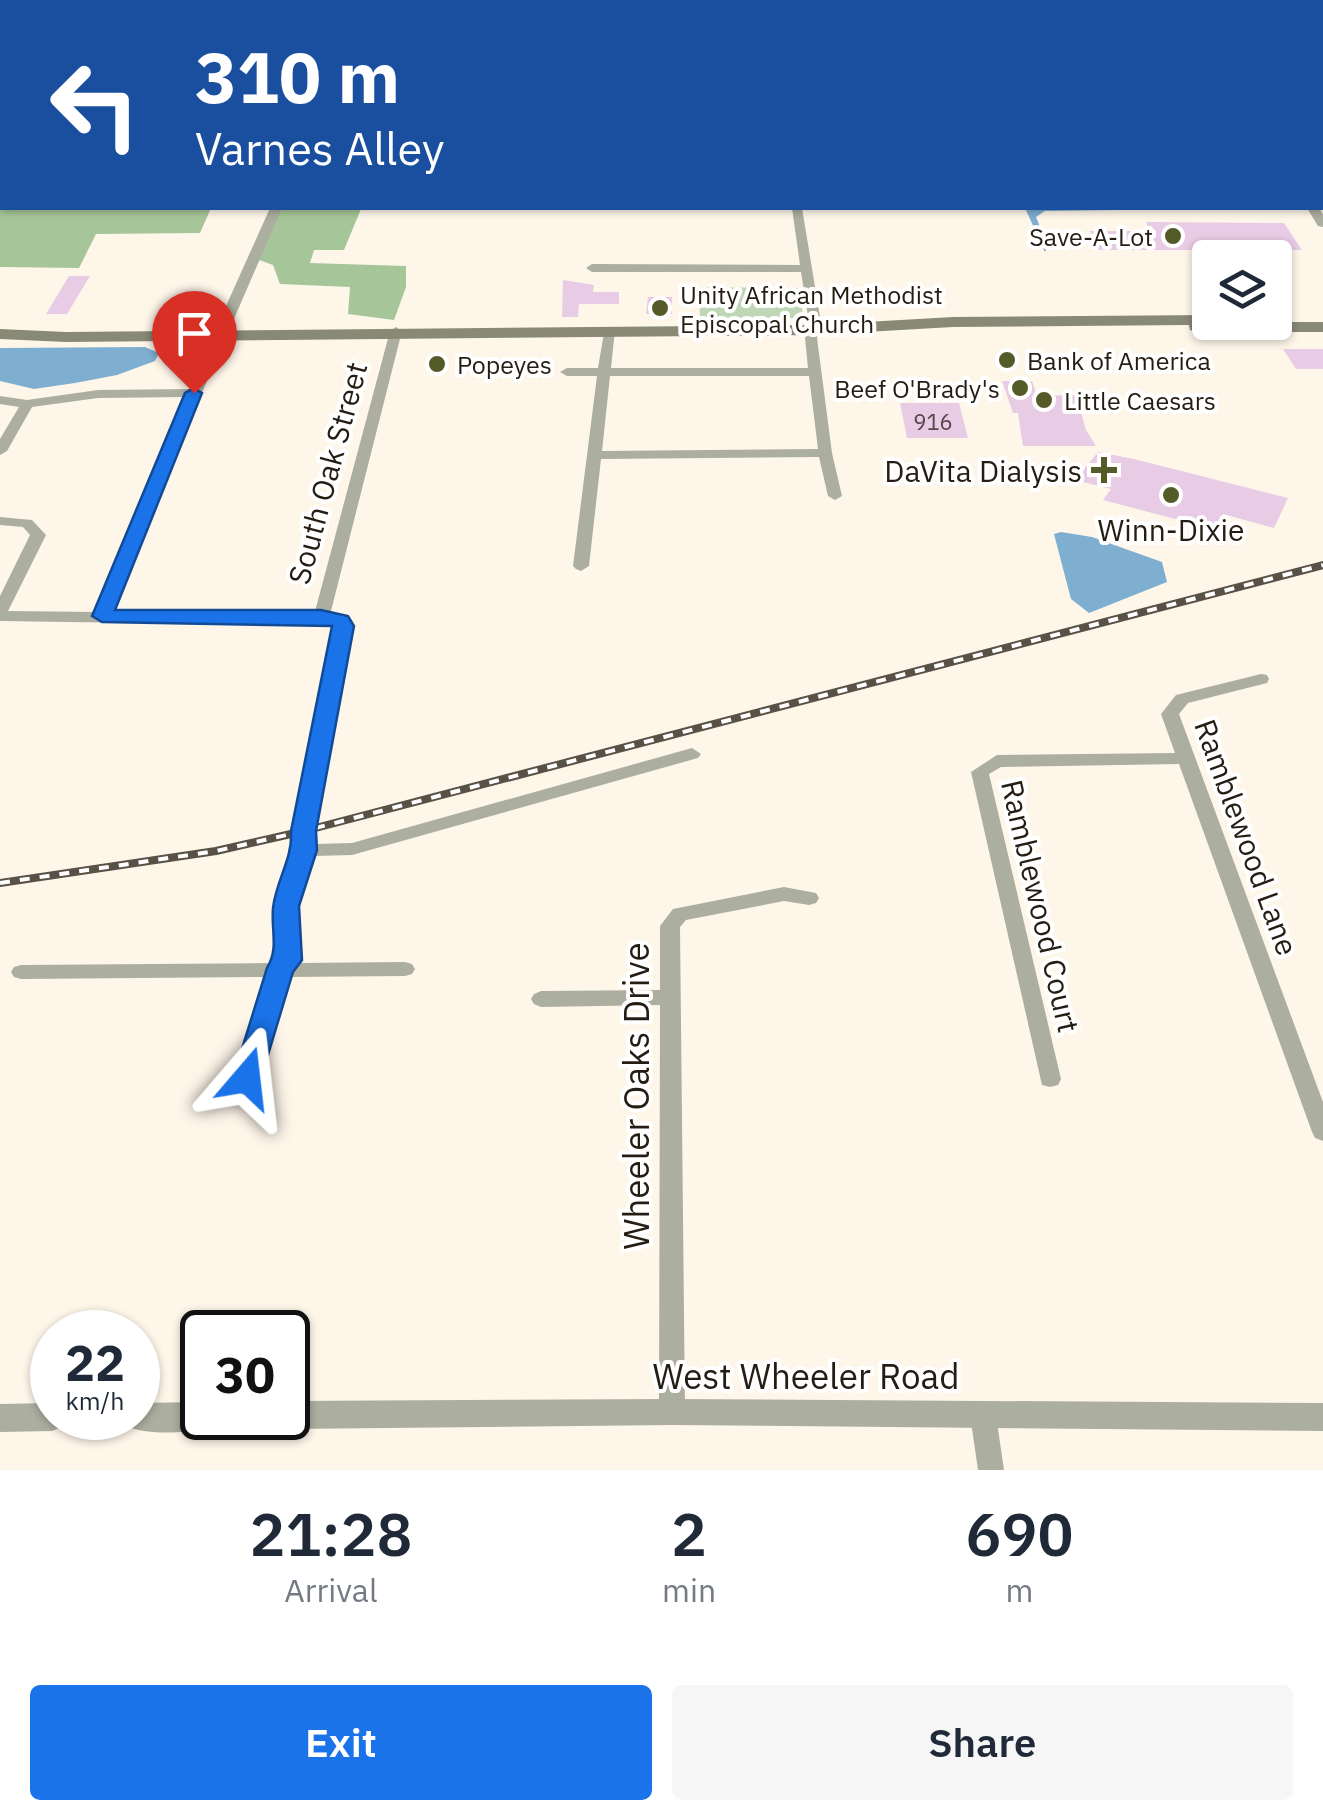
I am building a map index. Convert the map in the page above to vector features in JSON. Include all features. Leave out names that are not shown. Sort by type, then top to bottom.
[{"type":"main road","points":[[0,333],[812,330],[953,322],[1192,320]]},
{"type":"main road","points":[[1292,321],[1323,324]]},
{"type":"main road","points":[[812,330],[840,333],[1323,324]]},
{"type":"street","points":[[102,616],[275,210]]},
{"type":"street","points":[[797,210],[825,453],[835,496]]},
{"type":"street","points":[[592,268],[807,269]]},
{"type":"street","name":"South Oak Street","points":[[247,1078],[280,968],[288,960],[286,906],[304,850],[304,831],[343,626],[340,620],[321,617],[396,330]]},
{"type":"street","points":[[581,566],[610,330]]},
{"type":"street","points":[[568,372],[815,372]]},
{"type":"street","points":[[0,400],[27,404],[98,394],[194,393]]},
{"type":"street","points":[[0,451],[27,404]]},
{"type":"street","points":[[594,455],[825,453]]},
{"type":"street","points":[[0,521],[27,522],[38,534],[0,614],[321,617]]},
{"type":"street","name":"Ramblewood Lane","points":[[1261,679],[1182,699],[1170,714],[1323,1132]]},
{"type":"street","points":[[304,850],[352,849],[692,754]]},
{"type":"street","name":"Ramblewood Court","points":[[1050,1079],[980,772],[997,761],[1184,758]]},
{"type":"street","name":"Wheeler Oaks Drive","points":[[672,1412],[670,926],[680,914],[784,894],[809,898]]},
{"type":"street","points":[[20,972],[405,969]]},
{"type":"street","points":[[540,999],[669,997]]},
{"type":"street","name":"West Wheeler Road","points":[[310,1415],[672,1412],[1323,1417]]},
{"type":"street","points":[[983,1415],[991,1470]]},
{"type":"street","points":[[0,1418],[30,1418]]},
{"type":"green space","points":[[0,210],[210,210],[200,233],[96,234],[79,268],[0,267]]},
{"type":"green space","points":[[279,210],[361,210],[344,250],[314,250],[310,263],[406,266],[406,287],[394,320],[348,314],[350,287],[280,284],[273,265],[259,260]]},
{"type":"green space","points":[[699,287],[800,288],[803,318],[700,319]]},
{"type":"water","points":[[1026,210],[1116,210],[1045,211],[1036,217],[1048,246],[1045,252]]},
{"type":"water","points":[[145,347],[159,353],[155,361],[117,375],[34,389],[0,381],[0,348]]},
{"type":"water","points":[[1054,534],[1092,537],[1162,562],[1167,582],[1089,613],[1071,599]]},
{"type":"building","points":[[1146,222],[1284,223],[1302,250],[1292,250],[1292,240],[1192,240],[1192,250],[1099,250],[1090,231],[1150,231]]},
{"type":"building","points":[[69,276],[90,276],[67,314],[46,314]]},
{"type":"building","points":[[563,280],[594,285],[593,292],[619,292],[619,304],[579,304],[578,317],[562,317]]},
{"type":"building","name":"Unity African Methodist Episcopal Church","points":[[648,297],[672,297],[672,314],[646,314]]},
{"type":"building","points":[[1283,349],[1323,349],[1323,369],[1296,369]]},
{"type":"building","points":[[1002,381],[1032,381],[1037,396],[1076,395],[1086,430],[1096,446],[1023,446],[1018,413],[1013,413]]},
{"type":"building","points":[[900,403],[959,403],[968,438],[907,438]]},
{"type":"building","name":"Winn-Dixie","points":[[1098,452],[1288,498],[1274,528],[1223,514],[1213,529],[1103,500],[1111,489],[1075,480]]},
{"type":"railway","points":[[0,883],[216,851],[304,831],[1323,565]]},
{"type":"place","name":"Save-A-Lot","points":[[1173,236]]},
{"type":"place","name":"Unity African Methodist Episcopal Church","points":[[660,308]]},
{"type":"place","name":"Bank of America","points":[[1007,360]]},
{"type":"place","name":"Popeyes","points":[[437,364]]},
{"type":"place","name":"Beef O'Brady's","points":[[1020,388]]},
{"type":"place","name":"Little Caesars","points":[[1044,400]]},
{"type":"place","name":"DaVita Dialysis","points":[[1104,470]]},
{"type":"place","name":"Winn-Dixie","points":[[1171,495]]},
{"type":"route","points":[[194,393],[100,612],[102,616],[321,617],[340,620],[343,626],[304,831],[304,850],[286,906],[288,960],[280,968],[247,1078]]}]
